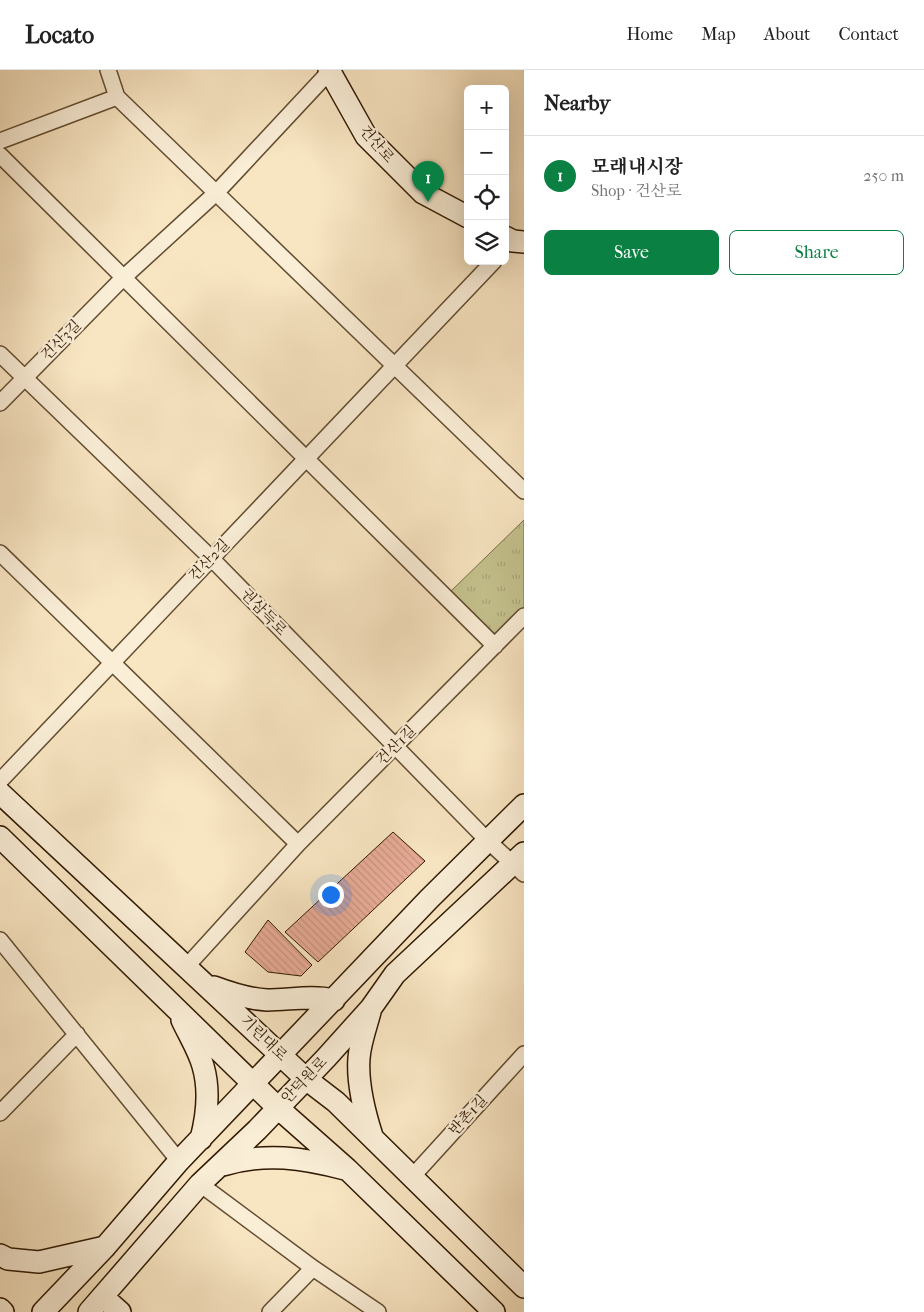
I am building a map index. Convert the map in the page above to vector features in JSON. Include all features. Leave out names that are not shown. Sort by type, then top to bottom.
[{"type":"street","points":[[108,70],[117,96],[524,491]]},
{"type":"street","name":"건산3길","points":[[0,402],[122,278],[217,192],[329,70]]},
{"type":"street","name":"건산로","points":[[329,70],[366,136],[423,193],[464,215]]},
{"type":"street","points":[[0,141],[117,96]]},
{"type":"street","points":[[0,156],[495,646]]},
{"type":"street","name":"건산2길","points":[[0,781],[490,265]]},
{"type":"street","name":"권삼득로","points":[[0,354],[211,558],[488,842],[520,864]]},
{"type":"street","points":[[0,553],[298,844]]},
{"type":"street","name":"건산1길","points":[[187,966],[298,844],[524,616]]},
{"type":"street","name":"기린대로","points":[[0,793],[306,1079],[336,1102],[524,1287]]},
{"type":"street","points":[[44,1312],[105,1248],[180,1161],[429,899],[524,805]]},
{"type":"street","points":[[0,837],[278,1108],[347,1169],[494,1312]]},
{"type":"street","name":"안덕원로","points":[[96,1305],[200,1184],[278,1108],[371,1008],[395,974],[520,864]]},
{"type":"street","points":[[0,940],[180,1161]]},
{"type":"street","points":[[206,984],[252,998],[284,1000],[321,997],[334,1000]]},
{"type":"street","points":[[371,1008],[359,1056],[359,1073],[362,1101],[373,1138]]},
{"type":"street","points":[[176,1009],[203,1065],[206,1118],[201,1139]]},
{"type":"street","points":[[0,1113],[77,1034]]},
{"type":"street","name":"반촌1길","points":[[412,1177],[521,1065]]},
{"type":"street","points":[[220,1166],[247,1158],[306,1159],[347,1169]]},
{"type":"street","points":[[200,1184],[313,1268],[378,1312]]},
{"type":"street","points":[[0,1256],[8,1259],[39,1262],[105,1248]]},
{"type":"street","points":[[270,1312],[313,1268]]},
{"type":"street","points":[[96,1305],[120,1312]]},
{"type":"green space","points":[[524,520],[524,610],[500,634],[490,635],[449,593]]},
{"type":"building","points":[[393,832],[425,861],[318,962],[285,932]]},
{"type":"building","points":[[268,920],[312,965],[301,976],[268,972],[245,952]]},
{"type":"place","name":"모래내시장","points":[[428,202]]}]
